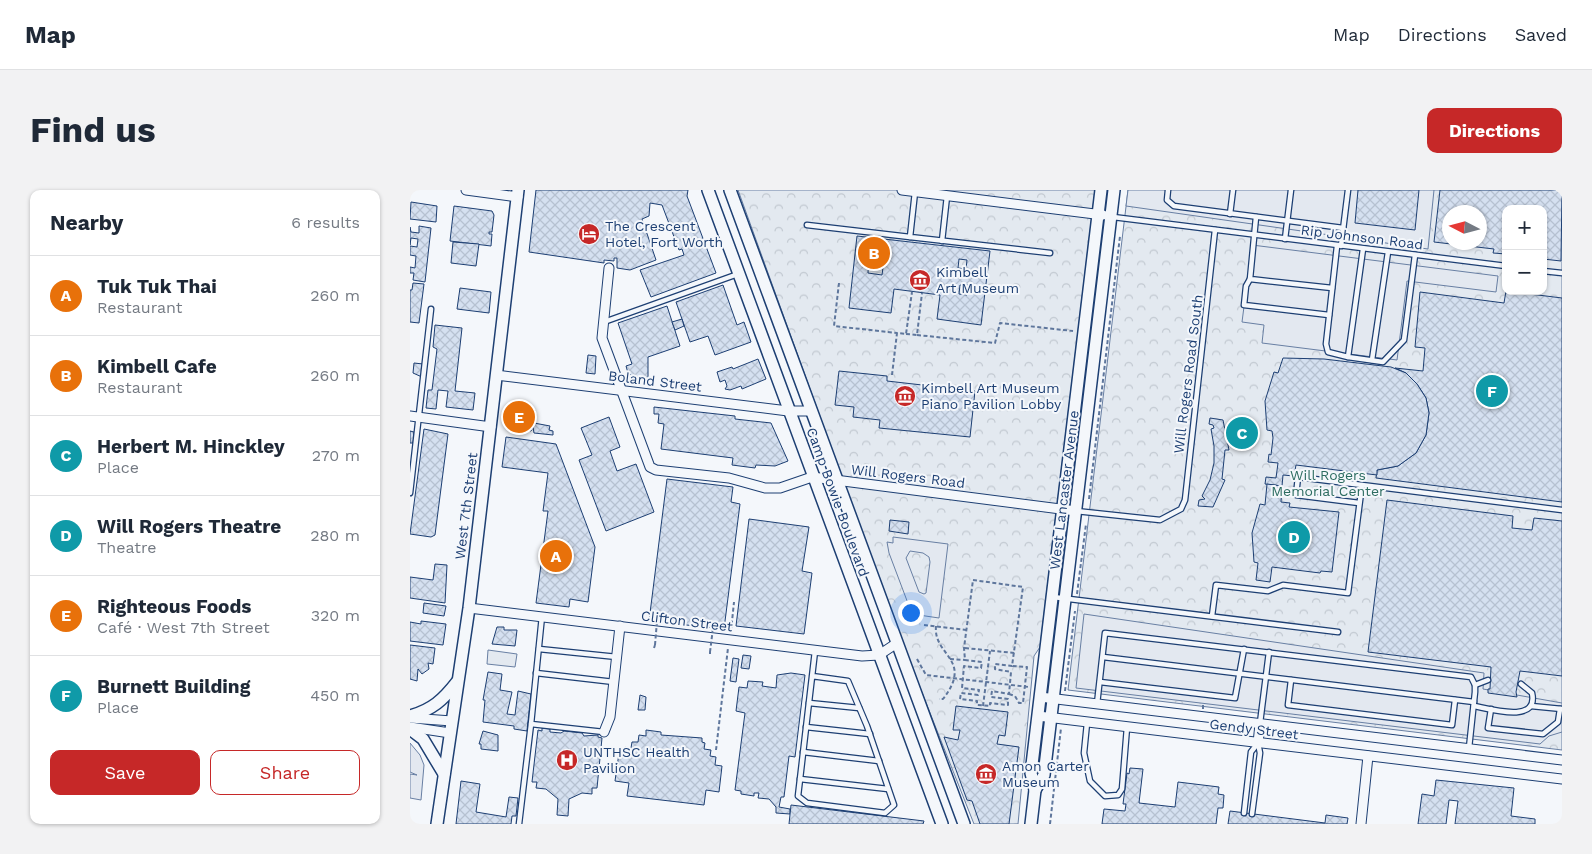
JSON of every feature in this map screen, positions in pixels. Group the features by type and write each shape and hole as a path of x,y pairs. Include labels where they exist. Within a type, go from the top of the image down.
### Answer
{"main road":[{"name":"Camp Bowie Boulevard","path":"708,190 764,347 942,824"},
{"name":"Camp Bowie Boulevard","path":"730,190 964,824"},
{"name":"West Lancaster Avenue","path":"1031,824 1035,790 1031,773 1101,190"},
{"name":"West Lancaster Avenue","path":"1035,790 1044,775 1051,718 1071,599 1076,511 1114,190"},
{"name":"West 7th Street","path":"437,824 469,608 518,193"},
{"path":"755,321 776,314"},
{"path":"764,347 786,340"},
{"path":"410,717 439,703 458,681"},
{"path":"410,728 423,740 444,774"}],"street":[{"path":"466,190 518,193"},
{"path":"902,190 1111,216"},
{"path":"609,268 602,338 622,391"},
{"name":"Boland Street","path":"496,375 788,411 811,410"},
{"name":"Will Rogers Road","path":"622,391 650,467 656,470 729,478 765,488 780,488 812,477 1076,511"},
{"path":"415,416 491,427"},
{"name":"Clifton Street","path":"469,608 815,651 862,656 879,655"},
{"path":"604,732 610,717 620,626"},
{"path":"879,655 897,643"},
{"name":"Gendy Street","path":"1040,697 1562,760"},
{"name":"Gendy Street","path":"1038,716 1562,779"},
{"path":"410,717 452,721"},
{"path":"1258,743 1260,724"},
{"path":"410,728 450,733"},
{"path":"1467,768 1469,750"},
{"path":"1361,824 1368,756"}],"lane":[{"path":"1168,190 1167,200 1174,206 1343,228"},
{"path":"1230,214 1233,190"},
{"path":"1285,239 1291,190"},
{"path":"1348,190 1332,288 1326,344 1328,352 1383,362 1404,340 1415,255"},
{"path":"910,236 915,192"},
{"path":"942,241 947,196"},
{"name":"Rip Johnson Road","path":"1111,216 1502,266"},
{"path":"1256,217 1250,279 1246,286 1244,305 1329,315"},
{"path":"807,225 1050,253"},
{"name":"Will Rogers Road South","path":"1076,511 1160,520 1181,509 1184,500 1215,230"},
{"path":"1348,356 1363,248"},
{"path":"1372,360 1388,252"},
{"path":"1547,271 1562,273"},
{"path":"603,322 738,274"},
{"path":"1250,279 1332,288"},
{"path":"410,493 415,416 431,309"},
{"path":"1359,503 1296,495 1298,478 1562,510"},
{"path":"1212,616 1216,585 1268,591 1284,585 1348,593 1362,485"},
{"path":"1052,597 1338,632"},
{"path":"518,824 542,616"},
{"path":"1097,704 1105,633 1269,652 1471,677 1476,685 1469,750"},
{"path":"539,649 616,657"},
{"path":"1100,682 1235,698 1244,650"},
{"path":"812,676 848,680 870,734 894,805 886,813 806,803 798,796 803,752 809,703 812,676 815,651"},
{"path":"1260,724 1269,652"},
{"path":"1103,657 1455,700 1490,709 1518,712 1531,706 1561,709 1558,722 1543,734 1488,728 1490,709"},
{"path":"536,673 614,682"},
{"path":"1290,680 1288,705 1452,725 1455,700"},
{"path":"1476,685 1488,680"},
{"path":"1521,684 1532,693 1531,706"},
{"path":"809,703 859,708"},
{"path":"1087,723 1084,753 1090,781 1105,796 1118,795 1122,789 1126,727"},
{"path":"531,724 604,732"},
{"path":"806,727 870,734"},
{"path":"1244,813 1250,752 1258,743"},
{"path":"1252,814 1260,753 1258,743"},
{"path":"803,752 879,761"},
{"path":"800,779 888,789"}],"path":[{"path":"1089,499 1120,230"},
{"path":"839,283 834,326 995,343 1000,323 1073,331"},
{"path":"906,334 912,292"},
{"path":"917,335 922,293"},
{"path":"892,375 897,333"},
{"path":"1065,691 1071,599 1086,524"},
{"path":"965,660 964,648 973,580 1023,587 1012,666"},
{"path":"716,750 734,602"},
{"path":"654,647 657,622"},
{"path":"924,625 966,630"},
{"path":"936,626 935,634 955,667 953,686 943,699 940,699"},
{"path":"710,653 713,628"},
{"path":"964,648 1015,653"},
{"path":"984,706 990,651"},
{"path":"917,659 926,675 1027,687"},
{"path":"950,659 982,662 981,668 964,666 962,688 978,690 978,695 961,693 960,699 977,701 977,705 984,706 990,706 990,702 1008,705 1008,700 991,697 992,691 1015,696 1019,703 1023,703 1027,687 1027,667 995,664 995,669 1011,672 1009,694"},
{"path":"1203,704 1203,709"},
{"path":"1050,824 1061,730"}],"green space":[{"path":"738,190 1095,190 1040,647 1034,656 1018,824 974,824 898,632"},
{"name":"Will Rogers Memorial Center","path":"1128,190 1562,190 1562,750 1068,690"},
{"path":"488,650 517,654 515,667 487,664"}],"shaded area":[{"path":"1128,190 1434,190 1428,249 1126,206"},
{"path":"1252,245 1498,276 1496,292 1407,281 1397,360 1262,343 1264,325 1242,322"},
{"path":"893,537 948,544 939,618 912,614 889,553 887,542 893,543","holes":["910,551 923,553 929,557 930,562 926,593 924,594 919,592 906,558"]},
{"path":"1084,614 1484,673 1483,689 1562,703 1562,732 1549,736 1540,744 1076,688"},
{"path":"410,743 420,755 424,765 421,800 410,798 410,774 417,775 410,772"}],"building":[{"name":"The Crescent Hotel, Fort Worth","path":"536,190 688,190 687,196 716,273 651,297 640,270 684,255 682,249 679,250 662,205 650,203 649,216 642,219 656,260 630,270 617,268 617,258 614,258 614,261 604,260 604,263 529,252"},
{"path":"1358,190 1419,190 1415,230 1355,223"},
{"path":"1440,190 1562,190 1561,261 1547,259 1547,205 1502,205 1502,254 1493,253 1494,249 1487,248 1487,205 1442,205 1442,243 1434,242"},
{"path":"411,202 437,206 436,222 410,219"},
{"path":"454,206 492,211 494,215 492,232 489,232 489,234 492,234 491,246 450,241"},
{"path":"419,226 431,228 425,282 413,280 414,273 410,273 410,267 415,268 416,256 410,255 410,246 417,247 418,239 411,238 410,245 410,227 411,232 419,233"},
{"name":"Kimbell Art Museum","path":"857,236 990,251 981,325 937,319 940,295 894,289 891,313 849,308","holes":["869,258 884,260 882,275 868,273","959,259 967,260 966,269 958,268","960,285 968,285 967,295 959,294"]},
{"path":"453,242 479,244 476,266 451,263"},
{"path":"413,283 424,284 419,323 410,322 410,290 412,290"},
{"path":"723,285 737,325 744,322 751,342 715,355 708,336 690,342 676,302"},
{"path":"460,288 491,292 489,313 457,309"},
{"path":"1420,292 1504,303 1505,295 1538,295 1562,298 1562,502 1376,478 1377,470 1398,466 1416,453 1426,435 1429,413 1426,398 1417,384 1406,373 1395,368 1423,371 1425,348 1415,347"},
{"path":"667,306 680,346 648,357 648,382 641,382 628,373 626,366 632,364 618,323"},
{"path":"682,319 684,326 675,330 672,322"},
{"path":"435,325 462,328 455,391 475,393 473,410 446,407 448,391 438,390 436,409 426,408 428,390 432,390 437,349 433,347"},
{"path":"588,355 596,356 595,374 586,373"},
{"path":"1283,358 1324,359 1391,367 1406,373 1417,384 1426,398 1429,413 1426,435 1416,453 1398,466 1377,470 1377,475 1296,465 1294,476 1283,475 1282,486 1265,484 1266,477 1276,478 1278,463 1268,462 1269,454 1271,455 1273,438 1272,431 1267,430 1265,401 1274,372 1278,373"},
{"path":"758,359 766,379 742,389 741,386 730,390 725,389 727,386 725,380 720,382 717,372 732,367 733,369"},
{"path":"414,363 423,364 422,377 413,373"},
{"path":"839,371 887,376 887,381 975,391 970,437 879,428 880,420 853,417 854,407 835,405"},
{"path":"510,407 535,410 536,418 534,418 534,423 550,426 549,430 553,431 553,435 534,433 533,427 531,431 521,428 520,433 510,431 512,421 508,420"},
{"path":"654,407 735,416 735,419 771,423 788,461 775,466 756,465 755,468 732,465 733,458 661,449 664,424 658,423 659,414 654,414"},
{"path":"609,417 620,447 610,451 617,471 636,464 654,512 606,531 579,460 592,455 581,428"},
{"path":"1210,418 1223,420 1229,450 1225,450 1222,479 1225,480 1213,507 1198,506 1199,500 1205,499 1202,496 1210,480 1214,463 1211,429 1214,428 1213,425 1209,424"},
{"path":"424,429 448,434 435,535 431,537 410,534"},
{"path":"410,431 414,432 413,443 410,443"},
{"path":"506,437 556,444 595,547 588,602 570,599 569,607 536,603 548,511 543,511 548,473 502,467"},
{"path":"667,479 733,487 731,502 740,504 724,629 649,621"},
{"path":"1267,484 1282,486 1281,502 1290,503 1289,507 1339,512 1332,572 1321,571 1320,573 1272,567 1270,582 1256,580 1258,563 1254,562 1252,533 1260,504 1265,505"},
{"path":"1387,500 1513,516 1512,528 1532,530 1534,518 1562,521 1562,676 1520,671 1516,692 1517,697 1488,693 1488,689 1490,689 1491,667 1368,652"},
{"path":"749,519 809,527 802,571 812,573 804,634 736,626"},
{"path":"890,520 909,522 908,534 889,531"},
{"path":"435,564 447,565 445,603 410,598 410,577 433,580"},
{"path":"424,603 446,606 444,616 423,613"},
{"path":"421,621 446,624 443,645 410,641 410,622 421,624"},
{"path":"497,627 504,627 504,630 517,630 515,646 492,644"},
{"path":"410,645 435,648 433,664 428,663 429,669 422,674 418,669 417,681 410,679"},
{"path":"743,655 751,656 749,669 741,668"},
{"path":"733,658 739,659 736,682 730,681"},
{"path":"488,672 502,674 500,690 512,692 507,714 515,715 518,691 531,694 527,731 514,729 514,726 483,722 485,700 483,700"},
{"path":"791,673 805,675 795,757 789,756 784,797 781,797 779,807 790,809 790,814 776,813 776,807 769,799 758,798 759,793 754,793 754,796 741,794 741,791 735,790 745,713 736,711 739,687 747,688 748,681 763,682 762,686 776,688 777,675"},
{"path":"640,695 646,697 645,710 638,710"},
{"name":"Amon Carter Museum","path":"956,706 1008,712 1005,736 999,735 997,744 1019,747 1009,824 980,824 972,801 967,800 944,737 958,740 960,730 953,730"},
{"name":"UNTHSC Health Pavilion","path":"542,728 550,729 550,732 582,733 584,736 598,735 598,737 602,738 597,788 592,788 592,794 582,793 569,799 568,816 557,815 558,799 546,789 536,788 537,782 532,782 538,730 542,731"},
{"path":"646,730 661,732 661,735 702,738 702,742 705,743 704,749 711,750 710,756 716,757 715,765 722,766 719,792 706,790 704,805 627,796 629,783 615,781 619,753 624,754 625,747 631,748 632,742 638,742 639,735 646,736"},
{"path":"483,731 498,735 498,751 481,749 481,744 479,744"},
{"path":"1130,768 1143,769 1139,803 1175,807 1178,782 1219,787 1218,794 1224,795 1223,808 1218,808 1216,824 1102,824 1104,809 1125,811 1126,804 1123,804 1127,773 1129,774"},
{"path":"1436,780 1514,788 1511,816 1535,819 1535,824 1455,824 1458,801 1449,800 1446,824 1418,824 1422,794 1434,796"},
{"path":"461,781 480,784 476,812 506,817 509,797 518,798 516,816 512,816 511,824 456,824"},
{"path":"791,805 924,821 923,824 789,824"},
{"path":"1230,811 1325,823 1326,815 1348,818 1347,824 1228,824"}],"place":[{"name":"The Crescent Hotel, Fort Worth","path":"589,234"},
{"name":"Kimbell Cafe","path":"874,253"},
{"name":"Kimbell Art Museum","path":"920,280"},
{"name":"Burnett Building","path":"1492,391"},
{"name":"Kimbell Art Museum Piano Pavilion Lobby","path":"905,396"},
{"name":"Righteous Foods","path":"519,417"},
{"name":"Herbert M. Hinckley","path":"1242,433"},
{"name":"Will Rogers Theatre","path":"1294,537"},
{"name":"Tuk Tuk Thai","path":"556,556"},
{"name":"UNTHSC Health Pavilion","path":"567,760"},
{"name":"Amon Carter Museum","path":"986,774"}]}
